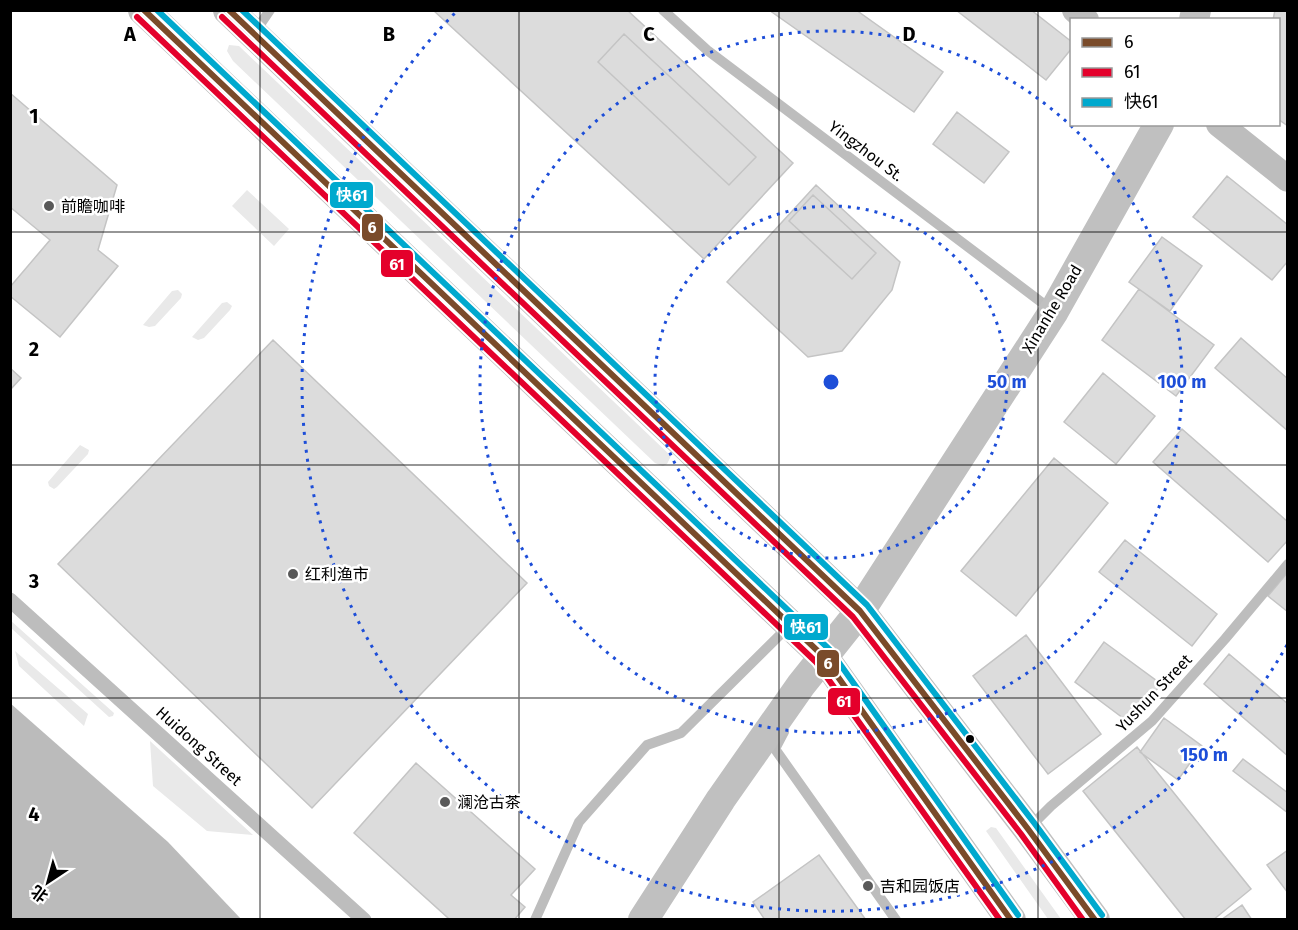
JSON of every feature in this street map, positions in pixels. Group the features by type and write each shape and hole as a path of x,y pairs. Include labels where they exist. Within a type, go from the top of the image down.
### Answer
{"main road":[{"path":"143,10 823,656 1011,920"},
{"path":"228,10 860,611 1095,920"},
{"name":"Xinanhe Road","path":"643,920 721,799 801,685 860,611 1054,311 1158,126"}],"street":[{"path":"1221,126 1287,179"},
{"name":"Huidong Street","path":"10,600 364,920"}],"lane":[{"path":"253,35 270,10"},
{"name":"Yingzhou St.","path":"663,10 707,50 1054,311"},
{"name":"Yushun Street","path":"1028,829 1051,806 1152,721 1225,639 1287,564"},
{"path":"535,920 579,822 647,745 681,733 791,625"},
{"path":"823,656 776,749 896,920"}],"shaded area":[{"path":"229,45 239,46 671,456 667,464 663,466 655,463 233,61 227,51"},
{"path":"247,190 289,229 274,246 232,206"},
{"path":"178,290 182,294 181,298 155,326 143,325 172,291"},
{"path":"227,302 232,306 230,310 204,338 198,340 192,337 222,303"},
{"path":"80,445 89,450 88,454 57,487 54,489 49,486 48,482"},
{"path":"10,620 114,713 113,716 109,717 11,628"},
{"path":"15,651 88,714 84,726 19,666"},
{"path":"10,703 168,842 241,919 11,919"},
{"path":"150,741 253,835 207,831 153,786"},
{"path":"991,827 996,828 1061,919 1048,919 986,831"}],"building":[{"path":"433,10 627,10 793,163 704,259"},
{"path":"769,10 856,10 943,72 914,112"},
{"path":"956,10 1031,10 1070,40 1070,50 1046,80"},
{"path":"1275,10 1288,10 1288,126 1280,120 1280,18 1273,18"},
{"path":"624,34 756,157 729,185 598,62"},
{"path":"10,93 117,185 98,250 118,266 60,337 10,296 10,287 50,240 10,207"},
{"path":"957,112 1009,152 984,183 933,144"},
{"path":"1227,176 1288,225 1288,261 1272,280 1193,217"},
{"path":"816,185 900,262 892,290 842,351 808,357 727,282"},
{"path":"813,195 876,253 852,279 789,221"},
{"path":"1162,237 1202,266 1170,311 1129,282"},
{"path":"1139,289 1214,345 1176,396 1102,340"},
{"path":"1241,338 1288,379 1288,431 1215,368"},
{"name":"红利渔市","path":"273,340 527,583 312,808 58,564"},
{"path":"10,368 21,378 10,390"},
{"path":"1103,373 1155,416 1116,464 1064,422"},
{"path":"1182,429 1288,522 1288,540 1268,562 1153,462"},
{"path":"1054,458 1108,503 1016,616 961,571"},
{"path":"1125,540 1217,614 1192,646 1099,572"},
{"path":"1288,572 1288,612 1268,596"},
{"path":"1026,635 1101,734 1048,774 973,676"},
{"path":"1104,642 1161,684 1131,724 1075,682"},
{"path":"1229,654 1288,704 1288,756 1204,684"},
{"path":"1164,718 1202,746 1178,780 1140,752"},
{"path":"1137,747 1251,889 1213,920 1186,920 1083,791"},
{"path":"1243,759 1288,793 1288,813 1233,771"},
{"path":"416,763 535,869 511,895 525,907 514,920 447,920 448,918 354,833"},
{"path":"1288,850 1288,893 1267,865"},
{"path":"819,855 866,920 765,920 753,902"},
{"path":"1242,905 1252,920 1221,920"}],"transit line":[{"name":"6","path":"144,10 823,656 1011,920"},
{"name":"快61","path":"157,10 830,650 1018,915"},
{"name":"6","path":"229,10 860,611 1095,920"},
{"name":"快61","path":"242,10 867,605 1102,915"},
{"name":"61","path":"137,17 816,662 1000,920"},
{"name":"61","path":"222,17 853,617 1021,834 1083,920"}],"place":[{"name":"前瞻咖啡","path":"49,206"},
{"name":"红利渔市","path":"293,574"},
{"name":"澜沧古茶","path":"445,802"},
{"name":"吉和园饭店","path":"868,886"}]}
